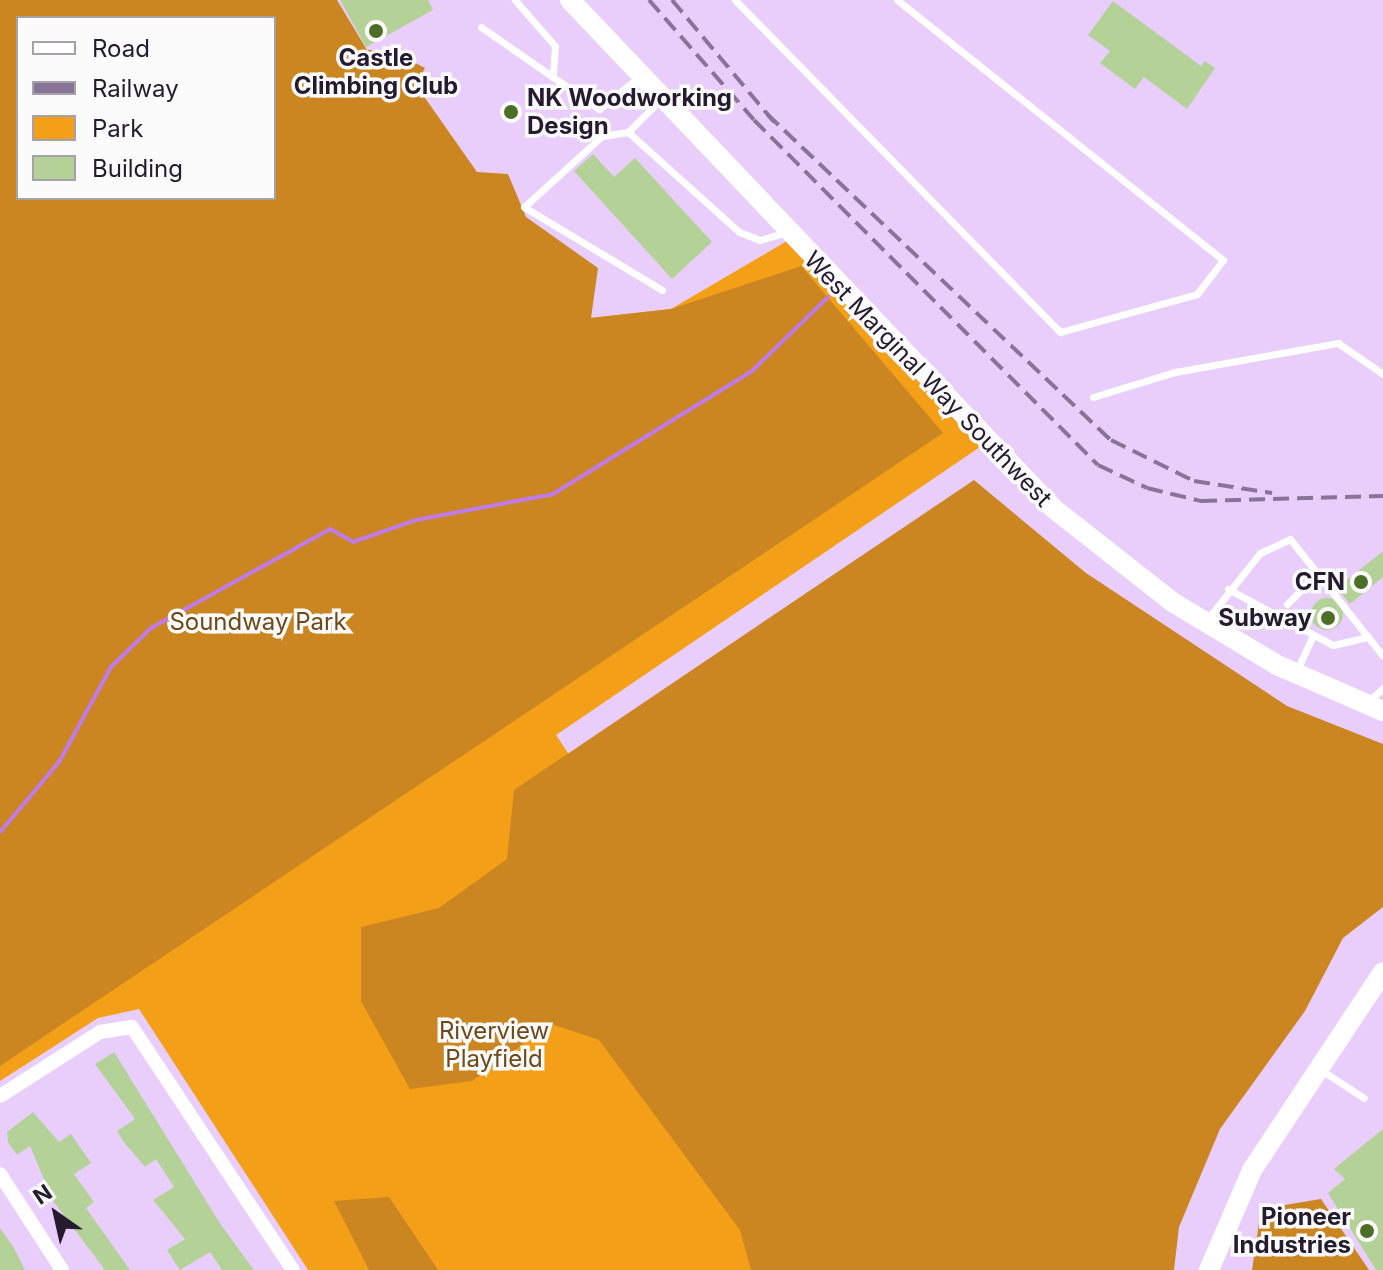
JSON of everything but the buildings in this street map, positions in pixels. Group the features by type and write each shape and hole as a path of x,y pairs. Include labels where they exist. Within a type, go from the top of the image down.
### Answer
{"main road":[{"name":"West Marginal Way Southwest","path":"570,0 1012,470 1109,556 1206,622 1295,674 1373,709"},
{"path":"1209,1270 1252,1170 1383,972"}],"street":[{"path":"0,1096 120,1026 144,1039 293,1270"},
{"path":"0,1174 62,1270"}],"lane":[{"path":"515,0 555,46 553,77"},
{"path":"735,0 1060,332 1197,294 1223,260 897,0"},
{"path":"481,27 599,109 641,76"},
{"path":"662,97 628,132 602,136 524,207 662,290"},
{"path":"628,132 739,232 760,240 787,232"},
{"path":"1093,397 1175,372 1338,343 1383,374"},
{"path":"1206,622 1228,589 1260,553 1290,539 1383,656"},
{"path":"1287,604 1318,573"},
{"path":"1228,589 1333,645 1368,637"},
{"path":"1295,674 1313,636"},
{"path":"1373,709 1383,688"},
{"path":"1319,1069 1364,1098"}],"green space":[{"name":"Soundway Park","path":"0,0 308,0 590,318 671,309 787,241 980,447 556,735 757,1035 866,1270 308,1270 139,1009 98,1018 0,1081 0,103 16,200 276,200 276,16 16,16"},
{"name":"Soundway Park","path":"0,0 337,0 367,50 390,50 425,68 416,85 477,172 508,174 526,217 598,268 591,318 671,309 801,266 943,433 0,1066"},
{"name":"Riverview Playfield","path":"974,480 1086,573 1287,706 1383,744 1383,907 1343,938 1305,1011 1220,1129 1179,1227 1174,1270 751,1270 740,1230 599,1040 551,1024 472,1081 410,1089 361,1001 361,927 439,908 507,859 514,790"},
{"path":"389,1197 438,1270 369,1270 334,1201"},
{"path":"1321,1199 1369,1270 1252,1270 1261,1209"}],"waterway":[{"path":"0,832 59,762 111,667 151,628 330,529 353,542 416,520 553,494 752,371 828,297"}],"railway":[{"path":"649,0 754,120 1098,465 1147,488 1201,501 1383,496"},
{"path":"672,0 774,122"},
{"path":"767,114 1111,440 1194,481 1272,493"}],"place":[{"name":"Castle Climbing Club","path":"376,31"},
{"name":"NK Woodworking Design","path":"511,112"},
{"name":"CFN","path":"1361,582"},
{"name":"Subway","path":"1328,618"},
{"name":"Pioneer Industries","path":"1367,1231"}]}
